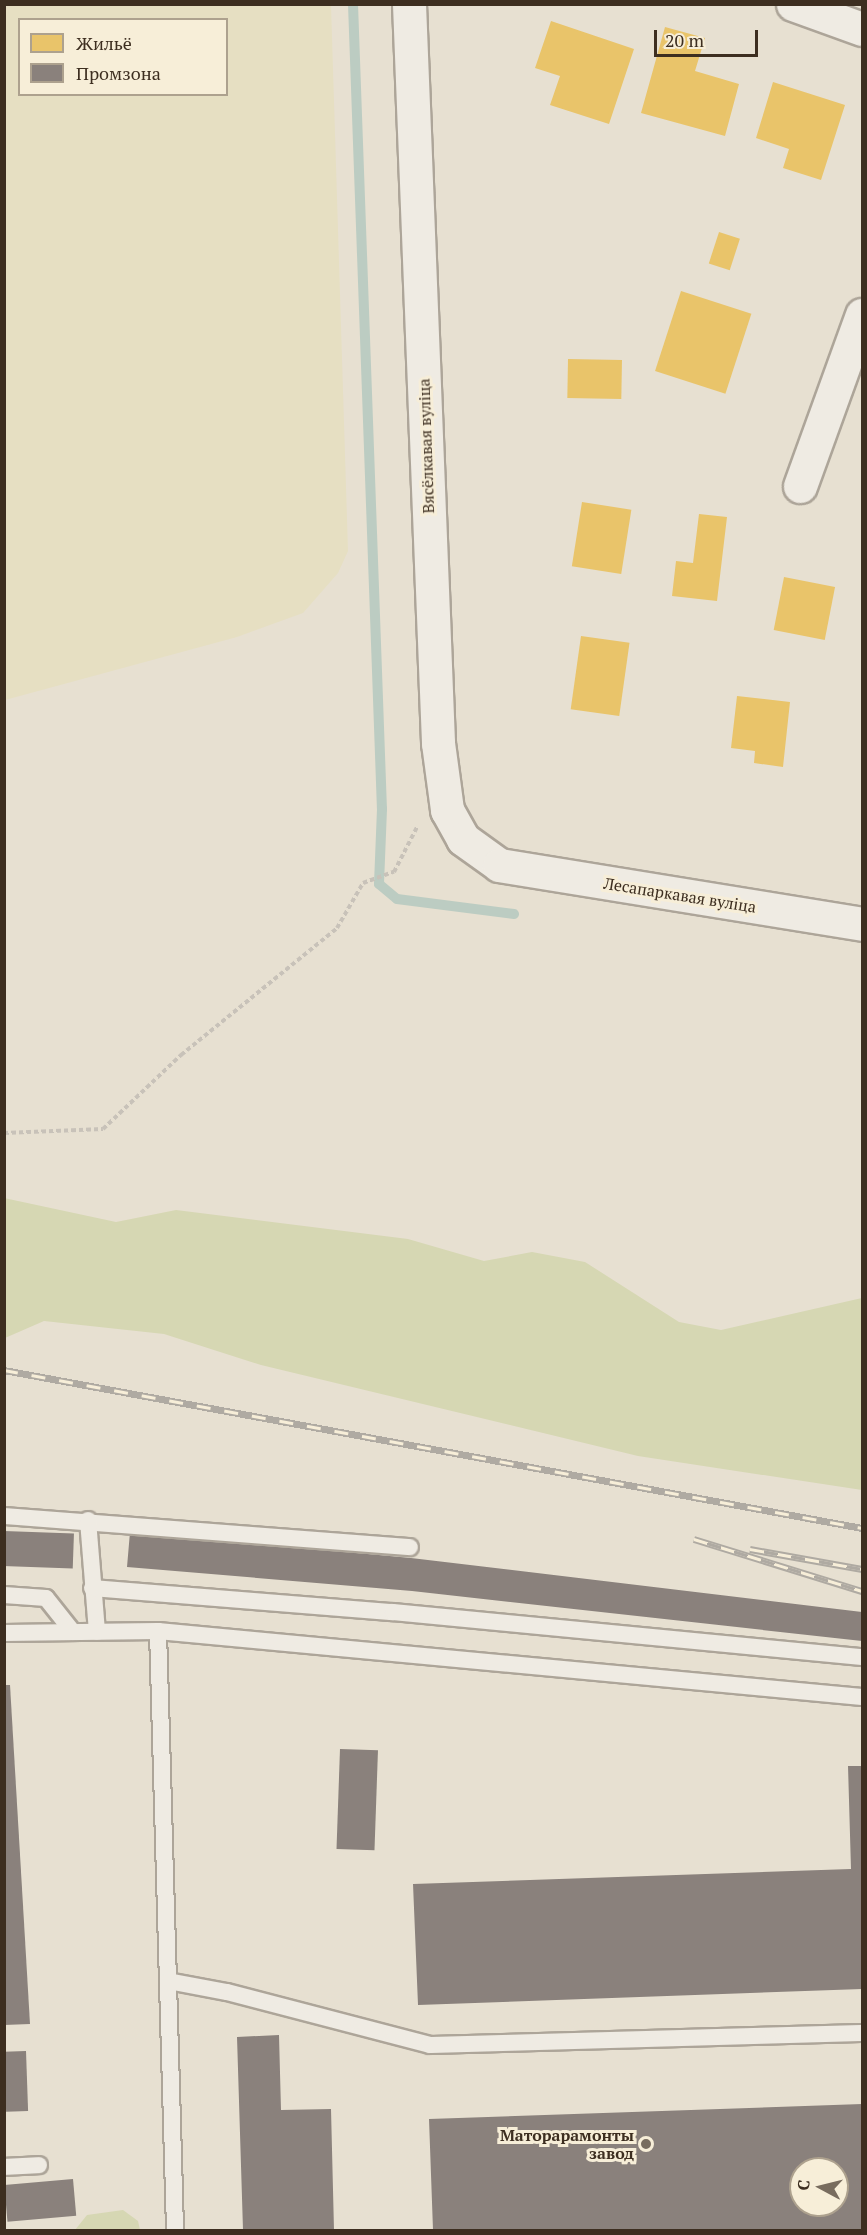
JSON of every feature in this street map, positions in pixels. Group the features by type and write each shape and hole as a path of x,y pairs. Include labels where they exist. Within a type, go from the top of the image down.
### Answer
{"street":[{"name":"Вясёлкавая вуліца","path":"409,4 438,743 447,810 463,839 499,865"},
{"path":"793,4 862,29"},
{"path":"800,486 862,315"},
{"name":"Лесапаркавая вуліца","path":"499,865 862,924"}],"lane":[{"path":"4,1516 88,1520 410,1547"},
{"path":"88,1520 97,1632"},
{"path":"92,1588 393,1612 862,1657"},
{"path":"4,1595 46,1598 73,1632"},
{"path":"158,1631 175,2230"},
{"path":"4,1633 158,1631 862,1697"},
{"path":"168,1981 227,1992 430,2045 862,2033"},
{"path":"4,2167 39,2165"}],"path":[{"path":"4,1133 103,1129 181,1055 337,928 363,883 394,872"}],"shaded area":[{"path":"5,4 331,5 348,551 338,573 303,613 237,637 5,700"}],"green space":[{"path":"4,1198 116,1222 176,1210 408,1239 484,1261 532,1252 585,1262 679,1322 721,1330 862,1298 862,1490 638,1456 261,1365 164,1334 44,1321 5,1338"},
{"path":"123,2210 138,2221 140,2230 75,2230 87,2215"}],"building: Жильё":[{"path":"551,21 634,49 609,124 550,105 560,76 535,68"},
{"path":"665,27 705,38 695,71 739,84 725,136 641,113"},
{"path":"773,82 845,105 821,180 783,168 789,149 756,138"},
{"path":"719,232 740,239 730,270 709,263"},
{"path":"681,291 751,314 725,394 655,371"},
{"path":"568,359 622,360 621,399 567,398"},
{"path":"582,502 631,510 621,574 572,566"},
{"path":"699,514 727,517 717,601 672,596 676,561 693,563"},
{"path":"784,577 835,587 825,640 774,630"},
{"path":"581,636 630,643 619,716 571,709"},
{"path":"737,696 790,702 783,767 754,763 755,751 731,748"}],"building: Промзона":[{"path":"4,1531 74,1533 73,1568 4,1566"},
{"path":"130,1532 411,1558 862,1612 862,1641 412,1591 127,1567"},
{"path":"4,1685 10,1685 30,2024 4,2025"},
{"path":"340,1749 378,1750 374,1850 337,1849"},
{"path":"848,1766 862,1766 862,1989 418,2005 413,1884 851,1869"},
{"path":"279,2035 281,2110 331,2109 334,2230 243,2230 237,2037"},
{"path":"26,2051 28,2111 6,2112 4,2052"},
{"name":"Маторарамонты завод","path":"862,2104 862,2230 433,2230 429,2119"},
{"path":"73,2179 76,2216 7,2222 4,2185"}],"waterway":[{"path":"353,4 382,809 379,884 397,899 514,914"}],"railway":[{"path":"4,1370 862,1528"},
{"path":"694,1539 862,1591"},
{"path":"750,1549 862,1569"}],"place":[{"name":"Маторарамонты завод","path":"646,2144"}]}
